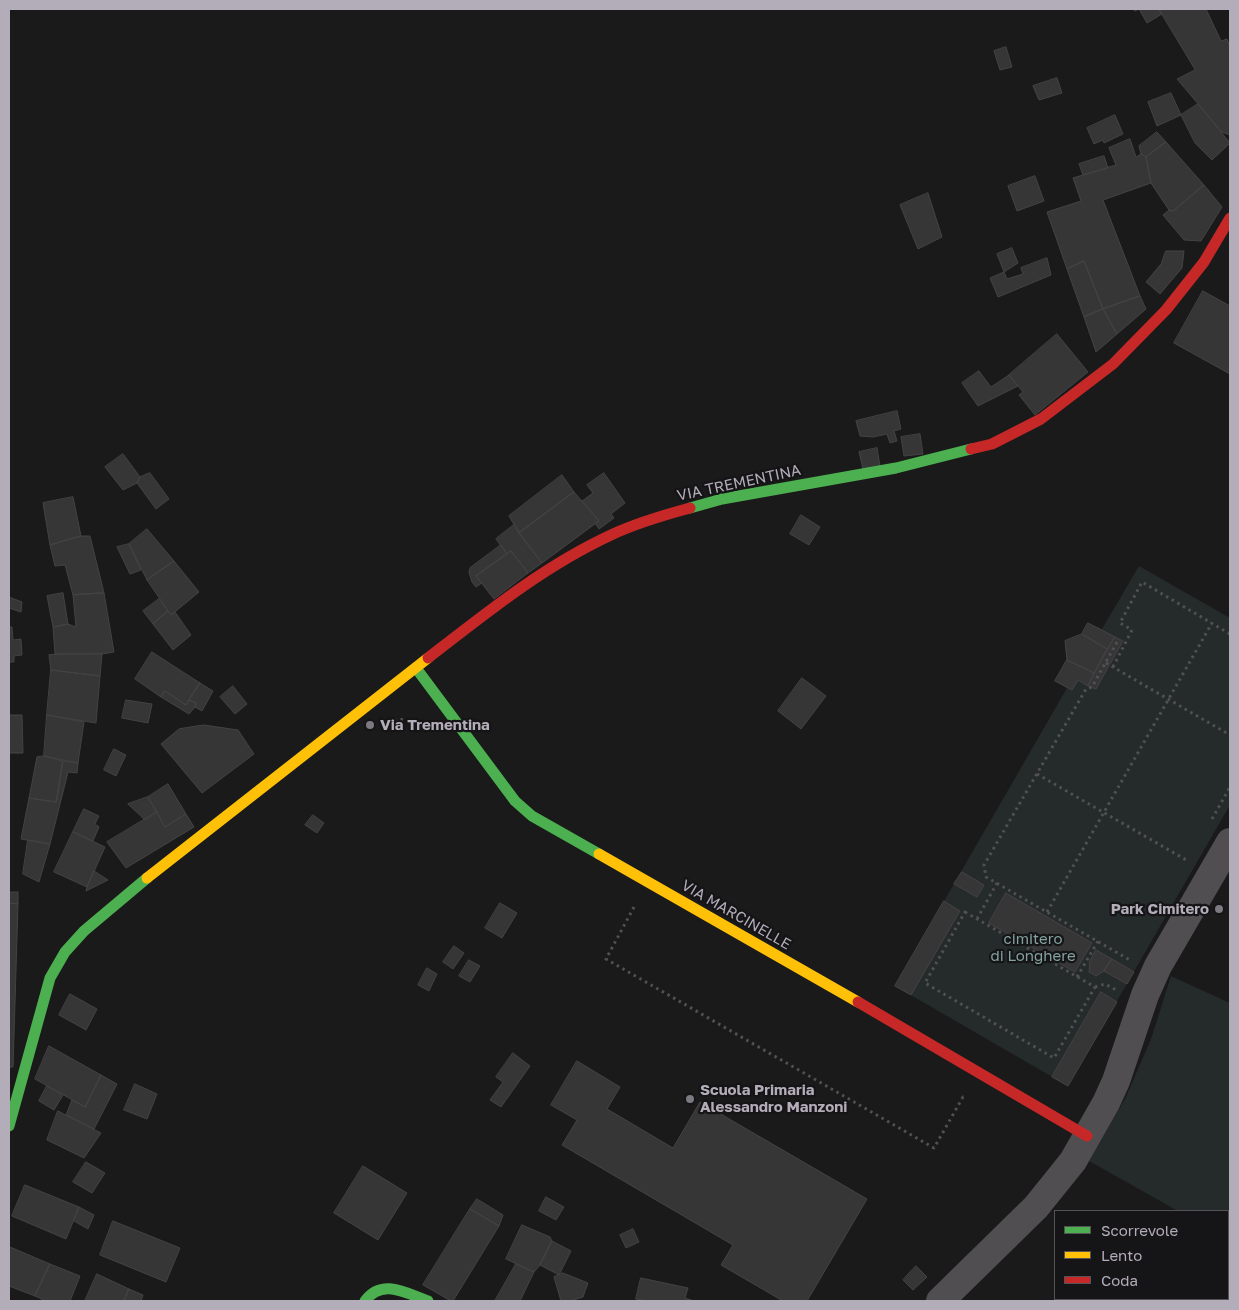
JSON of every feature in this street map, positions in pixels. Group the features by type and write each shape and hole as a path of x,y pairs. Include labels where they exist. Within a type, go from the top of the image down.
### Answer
{"street":[{"name":"VIA TREMENTINA","path":"9,1126 50,978 64,952 110,908 365,706 506,598 570,556 612,534 658,516 722,499 896,468 992,444 1042,419 1113,364 1166,310 1204,262 1230,218"},
{"name":"VIA MARCINELLE","path":"416,668 515,800 532,816 1088,1136"},
{"path":"940,1301 1036,1207 1073,1161 1116,1081 1145,995 1158,966 1230,842"},
{"path":"365,1301 368,1295 377,1288 388,1287 428,1301"}],"path":[{"path":"1113,667 1132,630 1120,623 1142,582 1230,634"},
{"path":"1047,912 1212,623"},
{"path":"1117,642 1092,687 1086,689 984,865 986,877 1131,961 1136,952"},
{"path":"1106,663 1230,735"},
{"path":"365,706 381,726 403,719 411,719 423,726"},
{"path":"1037,774 1211,874"},
{"path":"1211,820 1230,787"},
{"path":"1183,869 1193,853"},
{"path":"977,919 997,883"},
{"path":"627,903 635,908 606,959 699,1013 934,1148 963,1097 972,1102"},
{"path":"1095,988 965,912 925,983 1054,1058 1095,988 1105,984 1122,994"},
{"path":"1077,977 1098,941"}],"green space":[{"name":"cimitero di Longhere","path":"1139,566 1230,618 1230,805 1068,1086 895,986 1067,688 1055,681 1067,660 1065,641 1082,634 1088,623 1102,629"},
{"path":"1171,976 1230,1003 1230,1241 1229,1210 1176,1210 1089,1161 1125,1099 1151,1039"}],"building":[{"path":"1139,9 1159,9 1162,14 1147,23"},
{"path":"1159,9 1206,9 1221,41 1227,39 1230,47 1230,135 1222,132 1177,79 1195,70"},
{"path":"1006,47 1012,67 1000,70 994,51"},
{"path":"1057,78 1062,93 1039,100 1033,86"},
{"path":"1171,93 1181,115 1157,126 1148,102"},
{"path":"1198,104 1230,143 1212,160 1195,143 1181,115"},
{"path":"1115,115 1123,134 1104,143 1103,140 1094,144 1087,128"},
{"path":"1157,132 1166,142 1146,157 1141,154 1139,146"},
{"path":"1130,139 1136,157 1141,154 1146,157 1151,183 1103,200 1140,296 1103,309 1084,261 1067,269 1047,212 1081,201 1073,178 1116,165 1109,148"},
{"path":"1166,142 1204,185 1173,211 1169,210 1151,183 1146,157"},
{"path":"1104,156 1108,168 1083,175 1079,164"},
{"path":"1035,176 1044,201 1017,211 1008,186"},
{"path":"1204,185 1222,207 1201,241 1184,240 1163,215 1169,210 1173,211"},
{"path":"928,193 942,237 918,249 900,205"},
{"path":"1012,248 1018,263 1004,272 997,254"},
{"path":"1166,251 1184,251 1182,268 1160,294 1146,282 1161,264"},
{"path":"1047,258 1051,275 998,297 990,278 1004,272 1007,279 1023,274 1021,268"},
{"path":"1084,261 1103,309 1084,317 1067,269"},
{"path":"1203,291 1230,306 1230,374 1174,343"},
{"path":"1140,296 1146,309 1117,334 1103,309"},
{"path":"1103,309 1117,334 1096,352 1084,317"},
{"path":"1057,334 1088,372 1035,415 1019,395 1023,392 1009,375"},
{"path":"979,371 991,387 1009,375 1018,386 978,406 962,383"},
{"path":"897,411 901,429 894,431 897,441 890,443 887,434 873,437 860,436 856,421"},
{"path":"920,434 923,454 904,456 901,437"},
{"path":"877,448 880,466 863,469 859,452"},
{"path":"123,454 140,477 137,483 123,490 105,467"},
{"path":"150,473 169,499 156,509 137,483 140,477"},
{"path":"604,473 625,503 611,514 614,518 599,529 595,523 599,521 582,501 593,493 587,485"},
{"path":"562,475 574,492 519,533 509,516"},
{"path":"574,492 599,521 542,563 519,533"},
{"path":"73,497 81,536 50,545 43,503"},
{"path":"801,515 820,527 809,545 790,534"},
{"path":"515,524 519,533 542,563 528,573 511,551 507,554 496,539"},
{"path":"147,529 174,561 147,580 129,544"},
{"path":"81,536 90,536 104,593 73,595 65,565 55,566 50,545"},
{"path":"129,544 141,570 130,574 117,547"},
{"path":"501,545 507,554 476,576 482,583 476,587 472,582 469,572 470,568"},
{"path":"511,551 528,573 494,599 476,576"},
{"path":"174,561 199,592 171,615 147,580"},
{"path":"63,593 68,624 53,627 47,596"},
{"path":"104,593 114,652 102,654 55,654 53,627 68,624 76,627 73,595"},
{"path":"9,597 22,602 21,612 9,608"},
{"path":"159,599 168,611 153,624 143,611"},
{"path":"168,611 171,615 175,612 191,635 173,650 153,624"},
{"path":"1088,623 1115,637 1107,649 1082,634"},
{"path":"9,627 12,627 13,640 21,639 22,655 14,656 14,662 9,662"},
{"path":"1082,634 1107,649 1094,673 1067,660 1065,641"},
{"path":"1115,637 1123,641 1096,689 1088,686"},
{"path":"152,652 200,683 186,705 165,691 161,697 135,679"},
{"path":"102,654 100,676 51,670 49,655"},
{"path":"1067,660 1094,673 1088,686 1078,680 1072,690 1055,681"},
{"path":"51,670 100,676 96,723 47,715"},
{"path":"802,678 826,696 801,729 778,711"},
{"path":"200,683 213,691 202,711 195,707 196,703 189,700"},
{"path":"233,686 247,704 235,714 220,697"},
{"path":"165,691 186,705 189,700 196,703 195,707 189,714 161,697"},
{"path":"126,700 152,704 148,723 122,718"},
{"path":"9,715 22,715 23,753 9,753"},
{"path":"47,715 84,722 78,763 44,756"},
{"path":"204,725 238,730 254,754 202,793 161,744 179,729"},
{"path":"114,749 126,755 116,776 104,770"},
{"path":"44,756 63,761 56,802 29,798 37,757"},
{"path":"63,761 78,763 77,773 68,772 50,844 21,839 29,798 56,802"},
{"path":"168,784 186,814 165,827 148,797"},
{"path":"148,797 157,812 145,820 128,804"},
{"path":"84,809 99,816 95,824 99,827 93,841 73,832"},
{"path":"157,812 165,827 186,814 194,827 126,868 107,842"},
{"path":"313,815 324,823 317,833 305,825"},
{"path":"73,832 105,847 87,887 54,872"},
{"path":"28,840 50,844 39,882 23,874"},
{"path":"94,871 108,880 86,891 87,887"},
{"path":"962,872 984,885 977,897 954,884"},
{"path":"9,892 18,892 18,904 9,903"},
{"path":"1006,893 1092,943 1075,972 989,923"},
{"path":"944,901 960,911 911,995 895,986"},
{"path":"9,903 18,904 13,1067 9,1067"},
{"path":"500,903 517,913 502,938 485,928"},
{"path":"454,946 464,953 453,969 443,962"},
{"path":"1096,950 1112,959 1104,971 1096,976 1089,972 1090,961"},
{"path":"1112,959 1134,972 1127,984 1104,971"},
{"path":"469,960 480,966 470,982 459,976"},
{"path":"427,968 437,974 429,991 418,985"},
{"path":"1101,992 1117,1002 1068,1086 1052,1077"},
{"path":"70,994 97,1009 86,1030 59,1015"},
{"path":"49,1046 101,1075 85,1107 35,1079"},
{"path":"513,1053 530,1066 501,1107 490,1100 503,1082 496,1077"},
{"path":"577,1061 620,1087 607,1109 673,1148 700,1102 867,1199 807,1301 783,1301 721,1265 733,1245 562,1145 577,1120 551,1105"},
{"path":"101,1075 117,1084 94,1129 66,1115 72,1100 85,1107"},
{"path":"135,1084 157,1094 147,1119 124,1110"},
{"path":"47,1086 63,1095 54,1110 39,1101"},
{"path":"58,1111 101,1133 84,1158 47,1140"},
{"path":"86,1162 105,1173 92,1193 73,1182"},
{"path":"363,1166 407,1193 378,1240 334,1213"},
{"path":"25,1185 79,1207 66,1239 12,1216"},
{"path":"546,1197 564,1207 556,1220 539,1211"},
{"path":"477,1199 503,1215 499,1226 470,1209"},
{"path":"79,1207 94,1215 88,1229 74,1221"},
{"path":"470,1209 499,1226 453,1301 451,1301 423,1285"},
{"path":"113,1221 180,1248 166,1282 100,1255"},
{"path":"522,1225 550,1237 552,1241 540,1265 534,1272 506,1259"},
{"path":"633,1229 639,1242 626,1248 620,1235"},
{"path":"552,1241 571,1251 559,1275 540,1265"},
{"path":"10,1247 50,1264 35,1296 9,1286"},
{"path":"50,1264 80,1276 70,1301 46,1301 35,1296"},
{"path":"516,1264 534,1272 520,1301 495,1301"},
{"path":"916,1266 927,1277 913,1290 903,1280"},
{"path":"563,1273 588,1283 583,1297 570,1301 561,1301 554,1277"},
{"path":"97,1274 129,1289 124,1301 85,1301"},
{"path":"641,1278 688,1288 685,1298 694,1301 648,1301 636,1299"},
{"path":"129,1289 143,1295 141,1301 124,1301"}],"traffic: fast":[{"path":"690,508 722,499 896,468 971,449"},
{"path":"416,668 515,801 532,816 599,854"},
{"path":"9,1126 50,978 65,952 84,931 147,878"},
{"path":"365,1301 379,1290 387,1289 403,1291 428,1301"}],"traffic: slow":[{"path":"147,878 428,658"},
{"path":"599,854 858,1002"}],"traffic: jam":[{"path":"971,449 992,444 1041,419 1113,364 1166,310 1204,262 1230,218"},
{"path":"428,658 516,591 586,547 650,520 690,508"},
{"path":"858,1002 1087,1136"}],"place":[{"name":"Via Trementina","path":"370,725"},
{"name":"Park Cimitero","path":"1219,909"},
{"name":"Scuola Primaria Alessandro Manzoni","path":"690,1099"}]}
